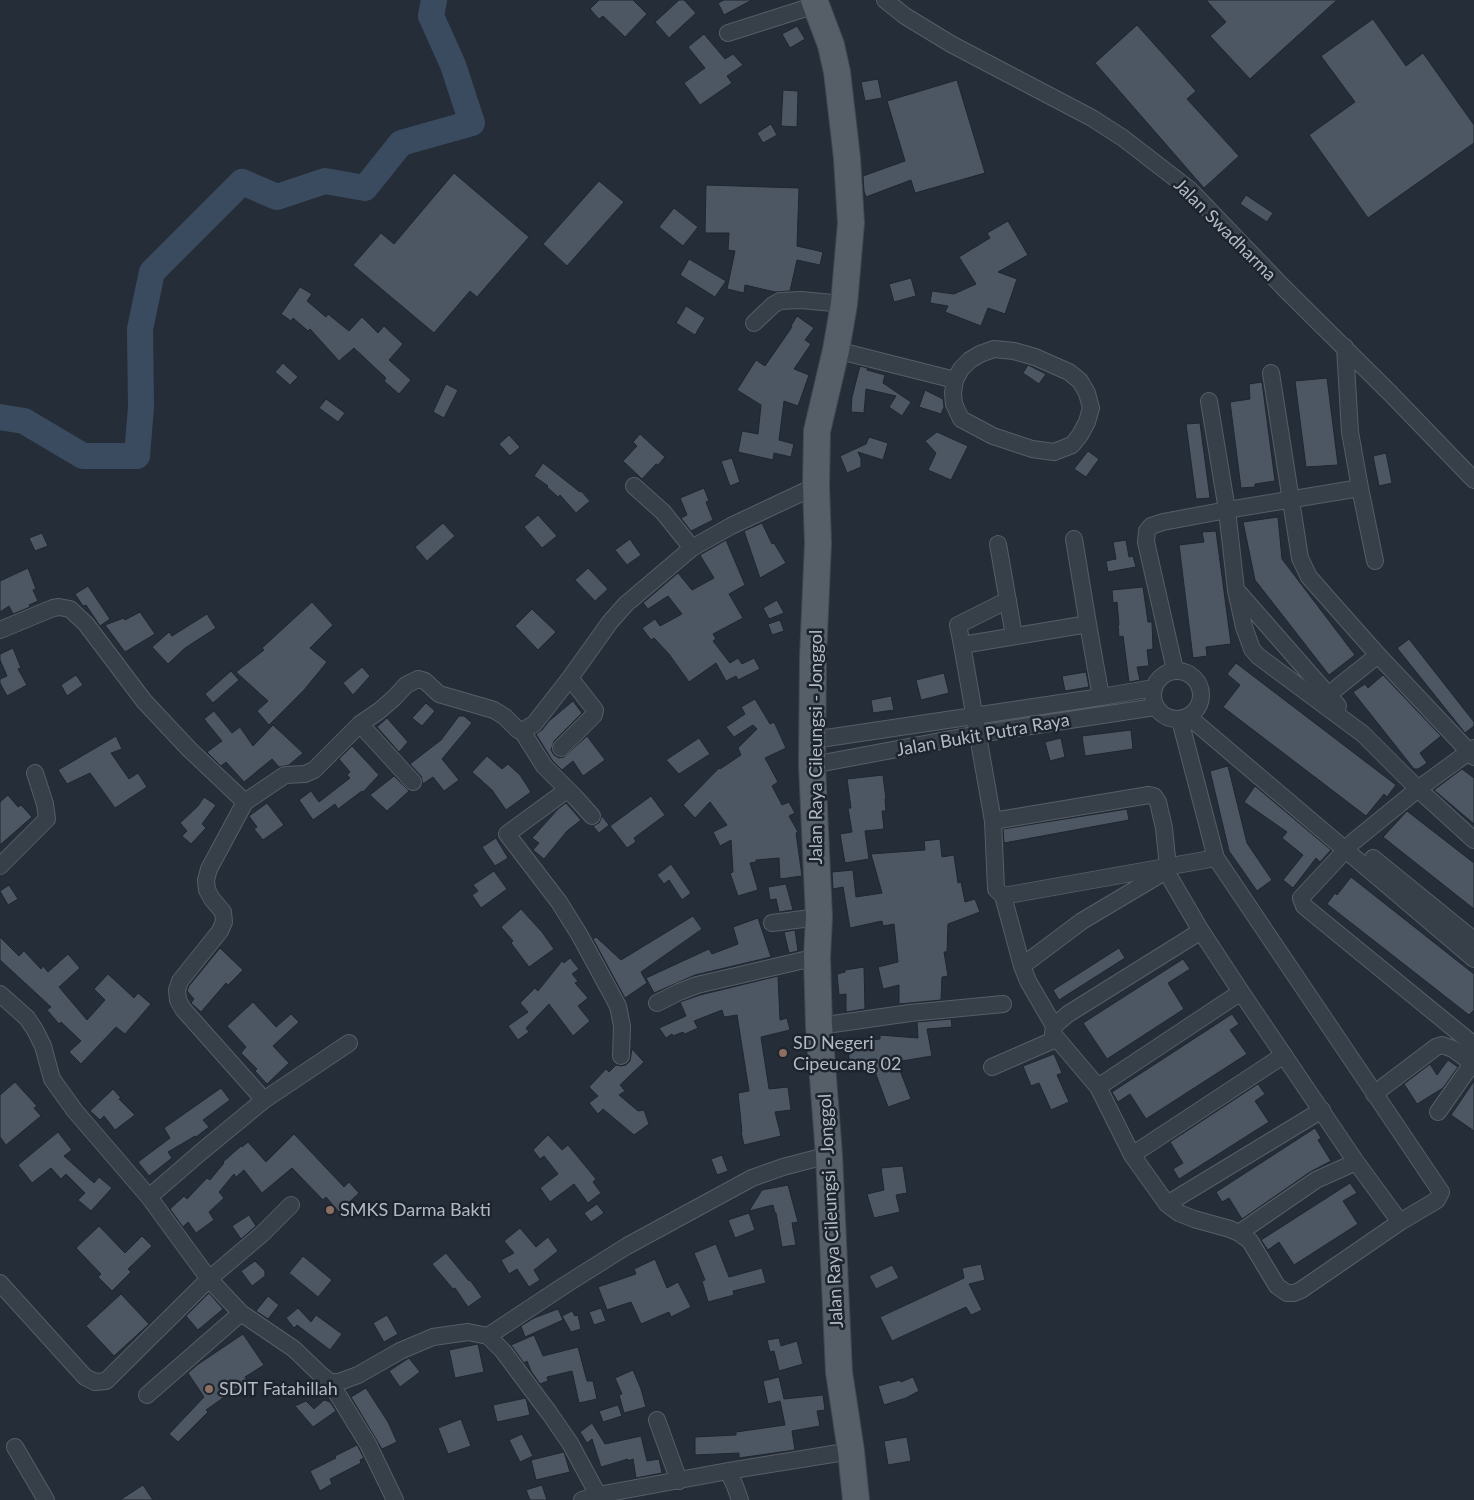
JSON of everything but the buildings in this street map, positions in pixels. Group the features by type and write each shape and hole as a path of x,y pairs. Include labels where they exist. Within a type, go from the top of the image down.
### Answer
{"main road":[{"name":"Jalan Raya Cileungsi - Jonggol","path":"815,3 831,45 838,72 847,158 851,223 844,304 836,350 817,431 818,543 813,657 813,752 819,917 816,957 819,1026 829,1155 839,1372 856,1500"}],"street":[{"name":"Jalan Swadharma","path":"884,0 905,16 951,44 1092,118 1124,138 1189,189 1474,480"},
{"path":"728,33 815,3"},
{"path":"754,323 780,301 801,300 844,304"},
{"path":"1345,347 1350,432 1375,561"},
{"path":"994,349 1014,351 1035,357 1074,376 1080,381 1087,393 1091,408 1083,428 1072,445 1054,452 1032,450 993,436 960,419 952,393 955,380 961,369 980,354 994,349"},
{"path":"836,350 955,380"},
{"path":"1271,373 1300,558 1309,577 1378,655 1472,753 1418,789 1350,846 1306,892 1302,898 1304,906 1472,1039"},
{"path":"1209,402 1227,510 1236,590 1244,627 1252,649 1258,656 1363,734"},
{"path":"634,486 663,512 692,548"},
{"path":"522,731 534,724 610,622 626,604 692,548 724,530 816,486"},
{"path":"1175,670 1146,542 1147,532 1151,526 1227,510 1360,488"},
{"path":"1074,540 1101,697"},
{"path":"998,544 1014,636"},
{"path":"1236,590 1363,734 1418,789 1474,840"},
{"path":"1008,600 958,624 992,822 996,889 1003,896 1022,966 1028,981 1055,1032 1098,1087 1132,1155 1167,1204 1179,1213 1240,1233 1250,1241 1277,1286 1287,1293 1300,1290 1400,1222 1436,1200 1441,1192 1216,858 1188,716"},
{"path":"0,630 53,608 70,609 86,624 144,701 188,750 245,802"},
{"path":"962,645 1088,624"},
{"path":"1328,695 1378,655"},
{"path":"1274,667 1293,656"},
{"path":"1175,670 1184,672 1193,676 1199,684 1202,693 1201,703 1188,716 1170,719 1161,714 1155,707 1152,698 1153,688 1165,673 1175,670"},
{"path":"561,748 595,712 570,678"},
{"path":"264,1100 183,1010 178,1000 177,990 180,981 220,931 224,922 222,912 212,899 206,880 209,869 245,802 285,775 305,774 314,770 360,724 379,712 406,685 418,679 425,681 439,694 499,713 518,730 522,731 544,766 592,816"},
{"name":"Jalan Bukit Putra Raya","path":"813,752 974,715 1153,688"},
{"name":"Jalan Bukit Putra Raya","path":"813,752 978,734 1155,707"},
{"path":"1188,716 1350,846 1474,940"},
{"path":"360,724 413,782"},
{"path":"0,866 47,819 46,804 35,773"},
{"path":"567,790 507,834 559,902 579,934 618,1006 622,1026 621,1056"},
{"path":"992,822 1148,795 1154,796 1158,802 1164,828 1167,869 1201,931 1356,1162 1400,1222"},
{"path":"1350,846 1474,959"},
{"path":"1003,896 1167,869 1216,858"},
{"path":"1022,966 1082,921 1167,869"},
{"path":"772,923 819,917"},
{"path":"992,1067 1055,1032 1068,1014 1201,931"},
{"path":"657,1003 697,985 816,957"},
{"path":"1098,1087 1241,992"},
{"path":"0,994 27,1018 35,1030 43,1046 52,1078 75,1111 149,1198 209,1280 241,1314 294,1349 330,1382 368,1444 395,1500"},
{"path":"819,1026 910,1013 1003,1004"},
{"path":"149,1198 264,1100 348,1043"},
{"path":"1374,1094 1436,1047 1442,1045 1453,1049 1473,1062 1438,1112"},
{"path":"1132,1155 1284,1055"},
{"path":"1167,1204 1322,1110"},
{"path":"488,1336 627,1246 752,1178 782,1167 829,1155"},
{"path":"1240,1233 1316,1180 1356,1162"},
{"path":"0,1283 85,1377 95,1382 106,1381 209,1280 262,1234 291,1205"},
{"path":"147,1395 241,1314"},
{"path":"330,1382 339,1382 358,1375 400,1351 433,1337 468,1332 488,1336 508,1356 555,1421 598,1494"},
{"path":"657,1420 679,1481"},
{"path":"15,1447 46,1500"},
{"path":"582,1500 598,1494 679,1481 728,1470 851,1451"},
{"path":"728,1470 740,1500"}],"waterway":[{"path":"0,417 24,421 83,456 137,456 141,407 140,329 152,272 242,182 277,197 325,181 365,188 401,143 472,123 453,65 431,16 434,0"}],"place":[{"name":"SD Negeri Cipeucang 02","path":"783,1053"},
{"name":"SMKS Darma Bakti","path":"330,1210"},
{"name":"SDIT Fatahillah","path":"209,1389"}]}
